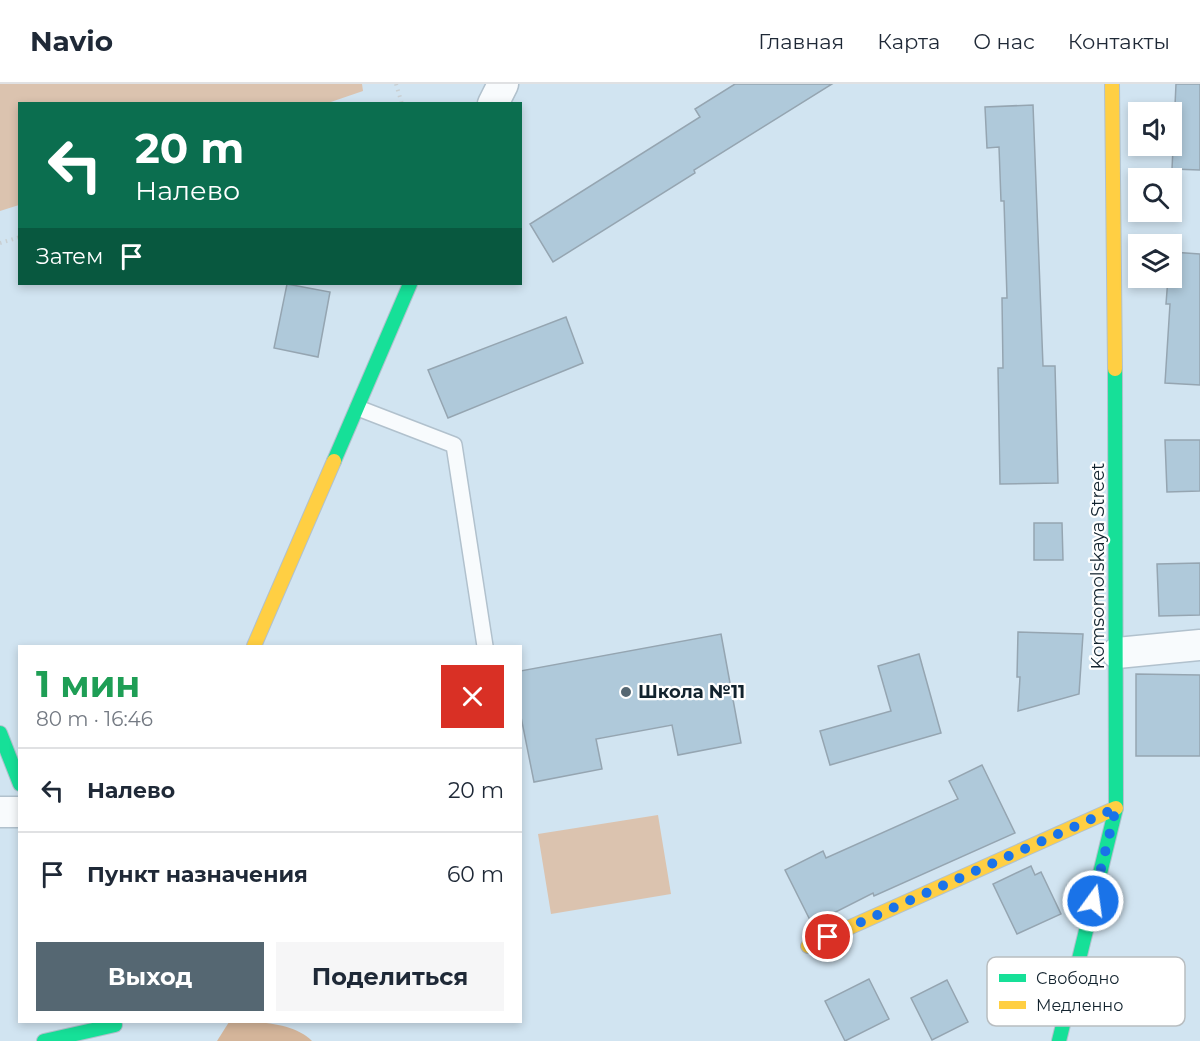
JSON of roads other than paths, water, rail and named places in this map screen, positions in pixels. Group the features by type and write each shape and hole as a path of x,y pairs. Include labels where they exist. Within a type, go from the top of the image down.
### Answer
{"street":[{"path":"494,102 503,84"},
{"name":"Komsomolskaya Street","path":"1080,957 1116,808 1117,652 1112,84"},
{"path":"254,645 410,285"},
{"path":"1117,652 1200,645"},
{"path":"0,733 18,779"},
{"path":"808,946 1116,808"},
{"path":"0,812 18,812"},
{"path":"44,1041 115,1023 121,1041"},
{"name":"Komsomolskaya Street","path":"1059,1041 1063,1026"}],"lane":[{"path":"358,408 454,446 485,645"}],"place":[{"name":"Школа №11","path":"626,692"}]}
